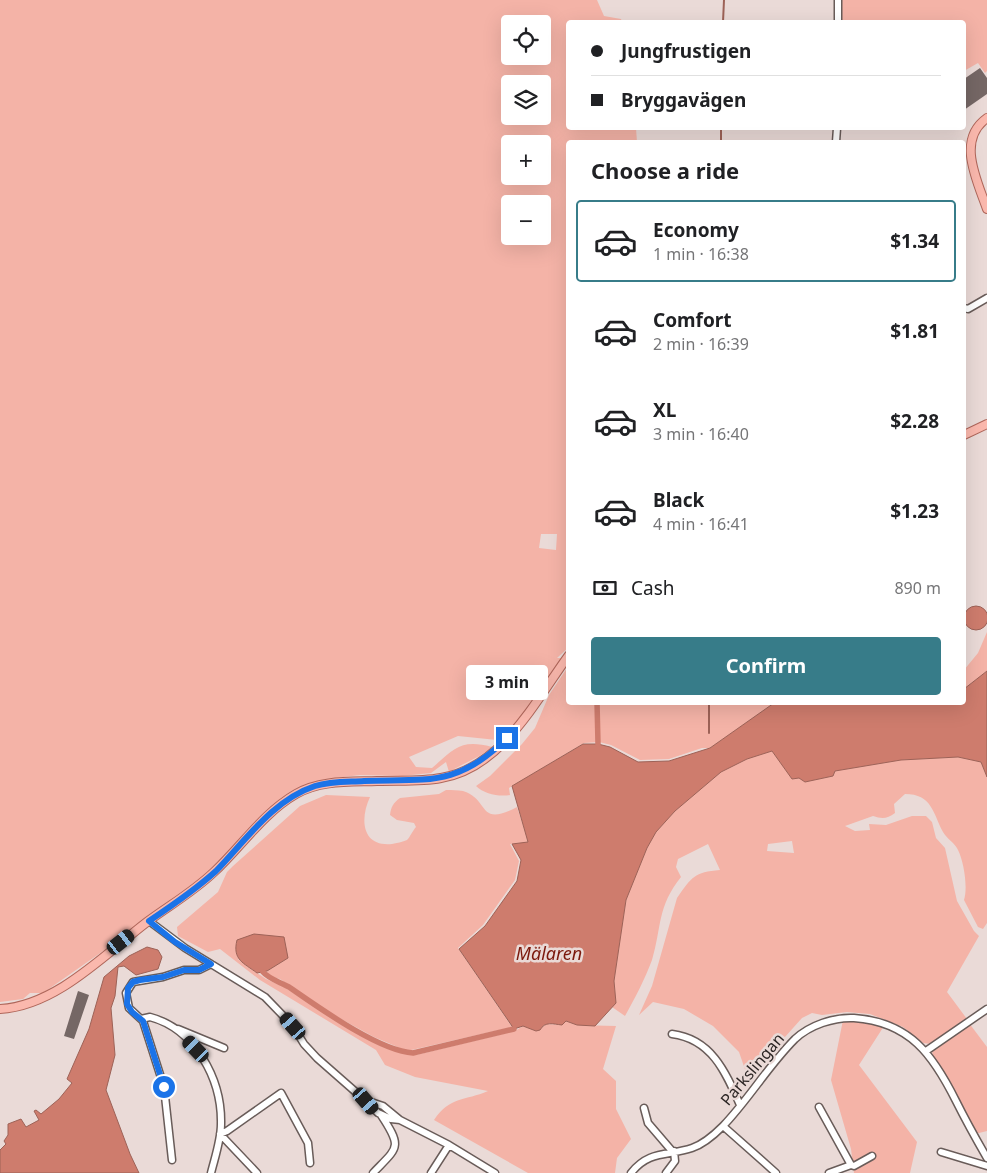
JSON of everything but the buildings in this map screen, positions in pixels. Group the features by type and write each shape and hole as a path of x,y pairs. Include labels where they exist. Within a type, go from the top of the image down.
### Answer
{"main road":[{"path":"987,118 974,130 970,147 987,209"},
{"path":"966,434 987,424"},
{"path":"0,1009 31,1003 57,990 149,921 192,892 279,805 298,793 317,786 340,782 441,778 466,770 481,761 507,738 566,659"}],"street":[{"path":"838,0 838,20"},
{"path":"966,308 987,298"},
{"path":"149,921 172,939 233,976 274,1005 293,1026 311,1052 382,1116 391,1130 396,1144 393,1152 373,1173"},
{"path":"172,1160 164,1087 141,1019 132,1012 127,1004 126,993 133,982 163,977 184,970 199,970 211,964"},
{"path":"926,1051 987,1009"},
{"path":"141,1019 150,1016 224,1048"},
{"name":"Parkslingan","path":"631,1173 640,1164 656,1154 698,1145 723,1126 795,1039 820,1024 832,1020 866,1019 896,1028 905,1033 926,1051 942,1074 987,1158"},
{"path":"177,1029 200,1053 214,1081 221,1102 220,1134 211,1173"},
{"path":"672,1034 695,1040 716,1060 726,1075 740,1105"},
{"path":"220,1134 228,1131 281,1093 308,1143 310,1163"},
{"path":"366,1101 383,1106 400,1120 449,1145 495,1173"},
{"path":"819,1107 851,1165"},
{"path":"644,1108 648,1123 673,1151 675,1161 666,1173"},
{"path":"382,1116 400,1120"},
{"path":"723,1126 776,1173"},
{"path":"220,1134 258,1173"},
{"path":"431,1173 449,1145"},
{"path":"941,1152 987,1166"},
{"path":"829,1173 851,1165 854,1166 872,1156"}],"shaded area":[{"path":"0,0 597,0 604,16 621,20 566,20 566,130 636,130 637,140 566,140 566,650 557,658 561,658 556,669 534,703 497,740 458,736 409,757 416,767 432,768 459,747 473,744 492,747 449,772 446,762 431,773 402,776 360,775 327,779 307,785 281,798 192,889 43,993 30,993 23,999 0,1002","holes":["541,534 557,534 556,550 539,548"]},
{"path":"840,0 987,0 987,71 985,73 978,63 966,70 966,20 840,20"},
{"path":"987,632 987,671 966,687 966,668 978,653"},
{"path":"566,670 566,705 771,705 710,748 702,748 669,759 640,760 611,745 599,742 584,743 509,788 510,795 501,796 479,789 476,786 490,776 535,728 549,695"},
{"path":"772,751 792,779 799,778 805,782 833,776 835,771 901,760 958,757 981,762 987,777 987,923 983,929 978,927 964,900 966,889 965,875 958,850 943,832 930,806 921,797 905,794 894,804 895,813 882,818 873,816 845,826 855,831 870,830 869,824 886,825 912,816 926,816 932,822 936,838 945,848 957,901 974,931 979,936 947,992 967,1019 931,1044 923,1043 903,1027 870,1014 847,1012 822,1015 812,1013 802,1018 776,1047 773,1046 749,1081 739,1052 713,1026 684,1009 653,1002 639,1015 652,986 677,898 694,877 704,872 720,870 708,844 678,859 676,867 681,877 673,888 664,907 652,960 646,974 625,1016 612,1007 616,1003 614,981 626,900 647,848 656,832 675,811 721,772 747,759","holes":["792,841 794,853 767,851 768,844"]},
{"path":"446,790 463,791 471,795 489,813 504,813 517,807 529,843 510,844 519,861 515,880 483,925 458,948 512,1027 407,1051 374,1037 334,1015 280,979 268,976 267,971 288,958 238,959 266,979 284,987 367,1039 401,1053 416,1055 515,1031 523,1026 536,1031 547,1024 562,1025 566,1021 577,1025 616,1026 603,1069 616,1081 616,1109 631,1139 617,1158 615,1173 528,1173 434,1120 440,1112 452,1103 488,1091 415,1077 385,1065 376,1050 260,980 220,949 208,952 178,936 177,927 218,892 227,872 300,806 326,795 370,797 364,822 366,830 374,841 382,844 392,844 407,840 416,827 414,823 397,820 390,815 392,807 400,798 439,794"},
{"path":"843,1020 864,1021 884,1026 859,1065 917,1142 910,1173 854,1173 851,1149 831,1080"},
{"path":"969,1023 987,1047 987,1131 975,1134 933,1058 932,1050"}],"water":[{"path":"971,607 981,607 987,613 987,623 981,629 971,629 966,624 966,612"},
{"name":"Mälaren","path":"987,671 987,777 981,762 958,757 901,760 835,771 833,776 805,782 799,778 792,779 772,751 747,759 721,772 675,811 656,832 647,848 626,900 614,981 616,1003 595,1026 577,1025 566,1021 562,1025 544,1025 540,1030 536,1031 523,1026 514,1029 459,949 485,926 517,881 521,860 512,844 528,842 512,786 583,744 598,744 610,747 638,762 669,761 710,748 771,705 966,705 966,687"},
{"path":"254,934 284,937 288,958 267,971 257,973 240,960 236,952 237,940"},
{"path":"147,947 158,950 162,957 158,969 136,975 124,966 118,967 115,996 111,1008 115,1055 106,1090 139,1173 0,1173 0,1150 6,1144 4,1141 8,1135 8,1124 21,1119 26,1127 39,1120 34,1111 36,1110 41,1114 59,1099 72,1083 67,1079 89,1029 104,977 129,956"}],"waterway":[{"path":"723,20 724,0"},
{"path":"721,130 721,140"},
{"path":"597,705 598,744"},
{"path":"709,705 709,733"},
{"path":"263,972 271,979 289,987 366,1037 399,1050 413,1053 514,1029"}],"route":[{"path":"164,1087 143,1021 129,1008 126,993 133,982 163,977 184,970 199,970 211,964 175,942 149,921 192,892 216,871 279,805 298,793 317,786 340,782 420,780 453,775 481,761 507,738"}]}
